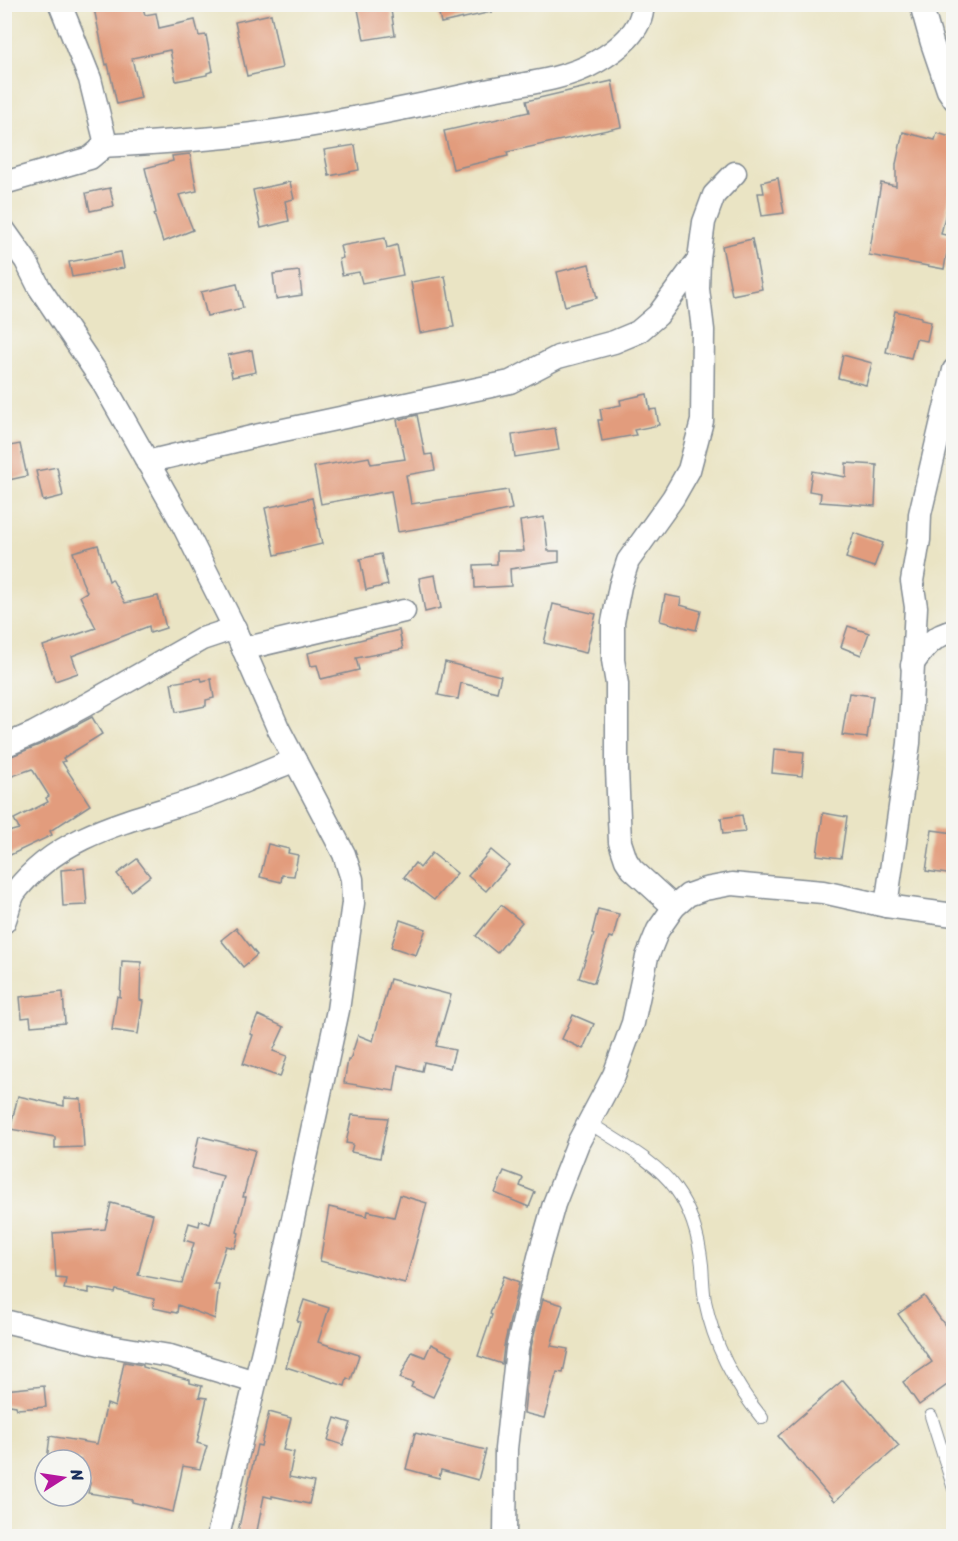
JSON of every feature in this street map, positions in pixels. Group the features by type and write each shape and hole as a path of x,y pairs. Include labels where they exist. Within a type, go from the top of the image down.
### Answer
{"street":[{"path":"4,183 90,158 105,140 90,79 60,4"},
{"path":"102,146 199,140 302,128 568,74 596,62 629,37 643,14 642,4"},
{"path":"921,4 948,90 954,99"},
{"path":"675,907 633,869 626,860 620,842 617,684 613,660 613,621 628,561 674,498 689,470 702,421 703,330 698,289 704,222 714,195 735,173"},
{"path":"4,230 102,381 182,521 239,639 278,728 344,854 351,879 353,903 338,1011 277,1293 218,1536"},
{"path":"147,462 260,435 510,382 558,357 614,342 638,332 658,315 699,259"},
{"path":"886,906 909,743 916,607 912,581 919,540 920,514 954,370"},
{"path":"916,607 952,631"},
{"path":"4,746 86,705 202,639 239,639 404,611"},
{"path":"912,665 928,643 952,631"},
{"path":"4,922 14,893 36,871 65,848 125,820 201,798 295,760"},
{"path":"505,1536 506,1449 518,1349 539,1257 554,1204 578,1143 614,1075 633,1023 647,957 658,930 675,907 688,895 732,884 823,892 886,906 954,915"},
{"path":"4,1321 104,1345 170,1356 255,1382"}],"lane":[{"path":"588,1122 652,1165 675,1187 690,1213 696,1230 705,1300 727,1368 762,1418"},
{"path":"931,1416 954,1489"}],"building":[{"path":"93,4 142,4 145,15 156,13 159,28 195,20 199,36 206,35 213,71 207,75 176,81 170,50 132,58 141,98 117,104"},
{"path":"357,4 390,4 395,35 364,40"},
{"path":"437,4 491,4 492,12 441,23"},
{"path":"271,14 282,68 247,76 235,22"},
{"path":"612,81 621,127 507,152 508,156 453,169 444,131 529,112 526,101"},
{"path":"903,132 935,140 937,133 954,138 954,178 941,234 950,236 944,269 869,255 881,183 896,186 896,164"},
{"path":"355,145 359,170 329,176 324,150"},
{"path":"190,154 197,191 179,195 193,230 163,242 154,214 156,213 145,168 173,161 172,156"},
{"path":"778,178 784,213 762,216 758,193 764,193 762,182"},
{"path":"290,182 294,199 285,201 289,221 261,228 253,190"},
{"path":"110,188 114,206 90,211 86,193"},
{"path":"385,238 387,248 397,245 403,275 362,283 359,272 342,275 339,259 343,258 340,246"},
{"path":"752,239 762,289 732,295 722,246"},
{"path":"121,252 124,268 72,277 69,262"},
{"path":"589,264 597,298 565,306 557,272"},
{"path":"299,271 302,295 276,299 273,274"},
{"path":"445,276 454,327 420,333 411,282"},
{"path":"237,284 243,308 207,316 201,292"},
{"path":"895,311 921,317 921,320 931,322 927,341 916,339 911,358 886,352"},
{"path":"252,350 256,372 232,377 228,355"},
{"path":"843,355 872,363 866,385 838,378"},
{"path":"647,394 650,410 656,409 659,425 634,430 636,435 602,441 598,420 602,420 600,409 621,405 620,400"},
{"path":"417,415 425,455 432,454 435,470 406,475 411,504 508,490 512,509 398,532 391,491 321,504 314,467 369,457 371,464 405,459 397,420"},
{"path":"555,428 559,450 515,457 512,435"},
{"path":"20,444 27,476 4,481 4,447"},
{"path":"846,463 877,465 875,506 820,502 821,493 809,491 812,471 846,477"},
{"path":"57,467 63,496 43,501 36,471"},
{"path":"312,498 322,544 275,555 265,508"},
{"path":"544,517 548,551 559,551 559,562 510,569 511,586 475,588 474,565 497,564 497,551 524,551 520,521"},
{"path":"854,533 883,543 874,567 846,558"},
{"path":"98,545 109,581 112,579 125,603 158,596 166,628 150,633 149,626 72,656 78,673 55,681 43,646 96,628 80,596 87,592 73,552"},
{"path":"381,554 388,585 366,590 360,559"},
{"path":"435,575 441,608 425,612 419,578"},
{"path":"665,595 681,598 680,605 701,611 696,630 660,621"},
{"path":"553,604 596,614 586,653 544,643"},
{"path":"848,626 869,633 861,655 841,647"},
{"path":"399,630 403,649 356,658 359,670 321,679 317,665 311,666 308,653"},
{"path":"445,662 501,676 497,692 461,683 458,699 438,695"},
{"path":"201,678 202,681 211,679 214,698 206,700 206,706 176,712 171,683"},
{"path":"849,693 873,696 867,738 842,735"},
{"path":"92,717 102,734 63,758 65,761 62,762 90,805 50,831 52,835 4,858 4,833 19,829 14,819 48,802 46,798 49,796 32,769 4,779 4,759 39,745"},
{"path":"774,749 804,752 802,776 772,773"},
{"path":"823,813 847,817 841,858 817,855"},
{"path":"742,815 745,832 723,834 721,818"},
{"path":"932,830 954,833 954,875 926,871"},
{"path":"268,844 289,849 288,853 298,855 294,876 282,875 281,882 260,877"},
{"path":"491,850 509,865 486,891 468,876"},
{"path":"432,853 457,873 434,900 404,877 415,863 420,868"},
{"path":"137,859 150,876 131,891 117,874"},
{"path":"84,868 87,905 63,906 61,870"},
{"path":"501,905 522,922 497,953 476,936"},
{"path":"598,909 619,914 613,938 609,937 594,983 579,978 594,934 592,933"},
{"path":"400,920 426,929 416,955 391,947"},
{"path":"236,928 257,955 243,967 221,940"},
{"path":"122,961 141,962 140,1000 143,1001 138,1034 112,1030 117,996 120,997"},
{"path":"390,979 451,995 436,1046 455,1050 450,1068 424,1062 422,1071 398,1065 394,1091 344,1083 348,1060 350,1060 358,1035 373,1041"},
{"path":"63,992 65,1023 31,1026 30,1017 22,1018 20,997"},
{"path":"258,1015 284,1027 273,1051 287,1056 280,1077 243,1064 253,1035 250,1034"},
{"path":"573,1015 594,1024 583,1049 562,1039"},
{"path":"18,1096 64,1106 64,1098 81,1099 84,1147 55,1148 55,1137 10,1129"},
{"path":"352,1115 388,1118 380,1158 351,1152 353,1144 346,1143"},
{"path":"199,1136 255,1150 243,1197 246,1197 235,1248 226,1246 214,1284 219,1284 215,1319 178,1305 177,1313 153,1308 154,1299 116,1290 115,1293 89,1288 89,1293 64,1289 66,1278 56,1277 53,1233 105,1229 111,1203 153,1214 138,1275 182,1283 194,1243 184,1240 189,1223 199,1226 200,1221 210,1224 223,1176 192,1168"},
{"path":"504,1171 523,1178 520,1186 535,1192 529,1207 495,1193"},
{"path":"400,1195 427,1203 405,1283 320,1261 329,1207 367,1216 368,1211 394,1217"},
{"path":"504,1276 519,1282 502,1364 478,1356"},
{"path":"924,1296 954,1338 954,1380 919,1405 903,1382 932,1362 898,1314"},
{"path":"543,1299 563,1305 551,1346 568,1349 563,1373 557,1372 544,1418 524,1413 530,1351"},
{"path":"304,1300 329,1308 318,1342 359,1355 351,1380 347,1378 345,1386 286,1367 300,1322 297,1321"},
{"path":"431,1344 453,1355 433,1397 411,1387 413,1383 400,1378 412,1352 425,1357"},
{"path":"124,1362 143,1365 143,1367 190,1380 190,1383 202,1386 199,1397 207,1398 197,1443 207,1446 200,1469 183,1466 173,1512 132,1502 132,1500 93,1494 93,1448 48,1448 50,1436 97,1444 107,1404 115,1407"},
{"path":"843,1380 899,1446 834,1502 778,1436"},
{"path":"44,1386 46,1407 17,1409 16,1406 4,1404 4,1390"},
{"path":"269,1412 291,1418 283,1450 294,1452 289,1477 314,1482 309,1504 264,1496 256,1536 237,1536 257,1445 261,1446"},
{"path":"335,1418 351,1423 343,1445 328,1440"},
{"path":"415,1433 486,1450 478,1480 441,1470 439,1478 406,1469"}]}
